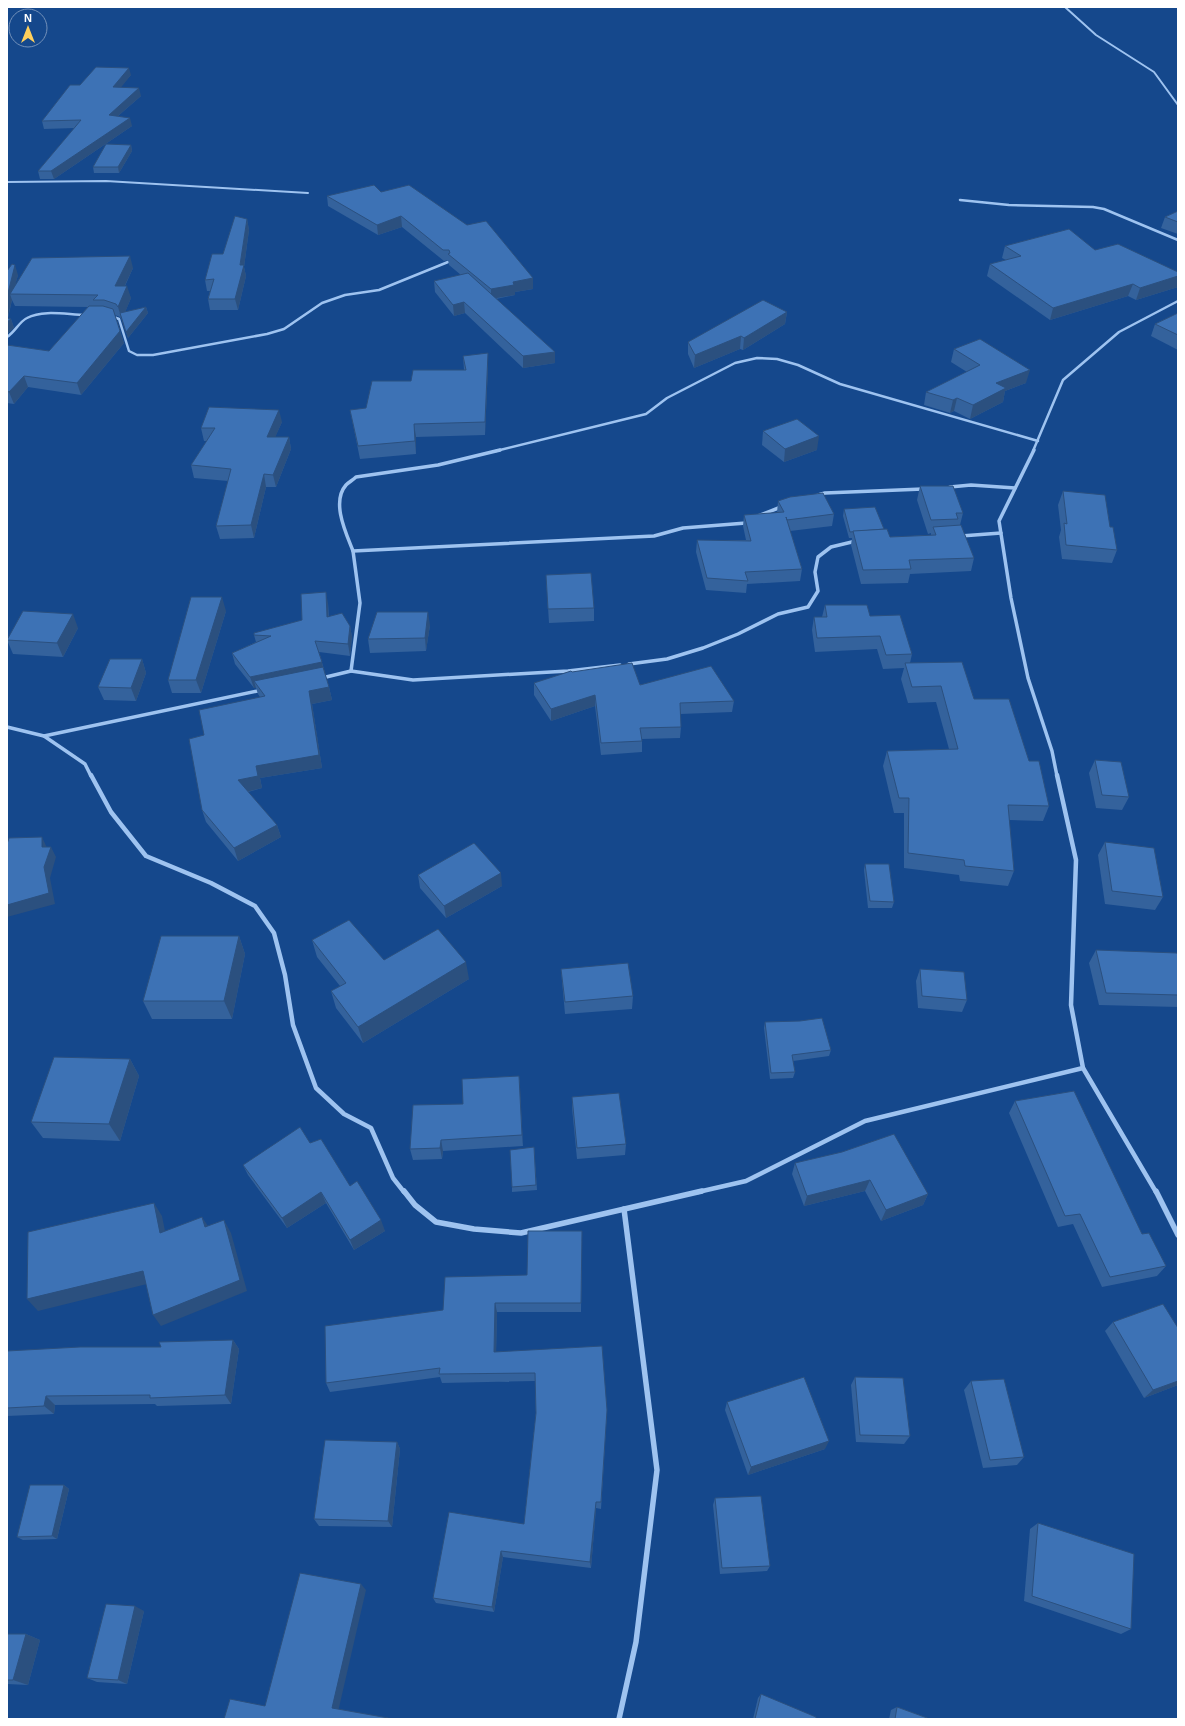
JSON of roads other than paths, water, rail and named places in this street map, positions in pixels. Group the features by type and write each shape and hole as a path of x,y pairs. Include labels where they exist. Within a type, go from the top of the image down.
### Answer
{"street":[{"path":"1065,7 1096,35 1154,72 1178,105"},
{"path":"7,182 106,181 308,193"},
{"path":"960,200 1009,205 1093,207 1104,209 1178,240"},
{"path":"107,315 119,319 129,351 137,355 152,355 267,334 284,329 322,303 345,295 379,290 448,262"},
{"path":"1178,301 1119,332 1063,380 1038,441 999,522 1028,678 1052,751 1076,860 1071,1006 1083,1068 1153,1186 1178,1235"},
{"path":"7,337 14,333 26,318 37,315 92,315"},
{"path":"351,671 360,603 353,551 341,516 341,494 346,486 356,477 438,465 646,414 666,398 735,363 757,358 777,359 798,365 840,384 1038,441"},
{"path":"942,487 971,485 1015,488"},
{"path":"812,497 825,493 928,488"},
{"path":"353,551 654,536 683,528 746,523 764,513 786,506"},
{"path":"954,536 1001,533"},
{"path":"320,678 351,671 413,680 568,671 667,659 703,648 738,634 778,614 808,607 818,591 815,572 818,557 831,547 858,541"},
{"path":"44,736 266,689"},
{"path":"7,727 44,736 85,764 112,812 146,856 212,883 255,906 274,933 285,974 293,1025 316,1088 344,1114 371,1128 393,1178 415,1205 436,1222 474,1229 521,1233 746,1181 865,1121 1083,1068"},
{"path":"619,1719 636,1642 657,1470 624,1209"}]}
